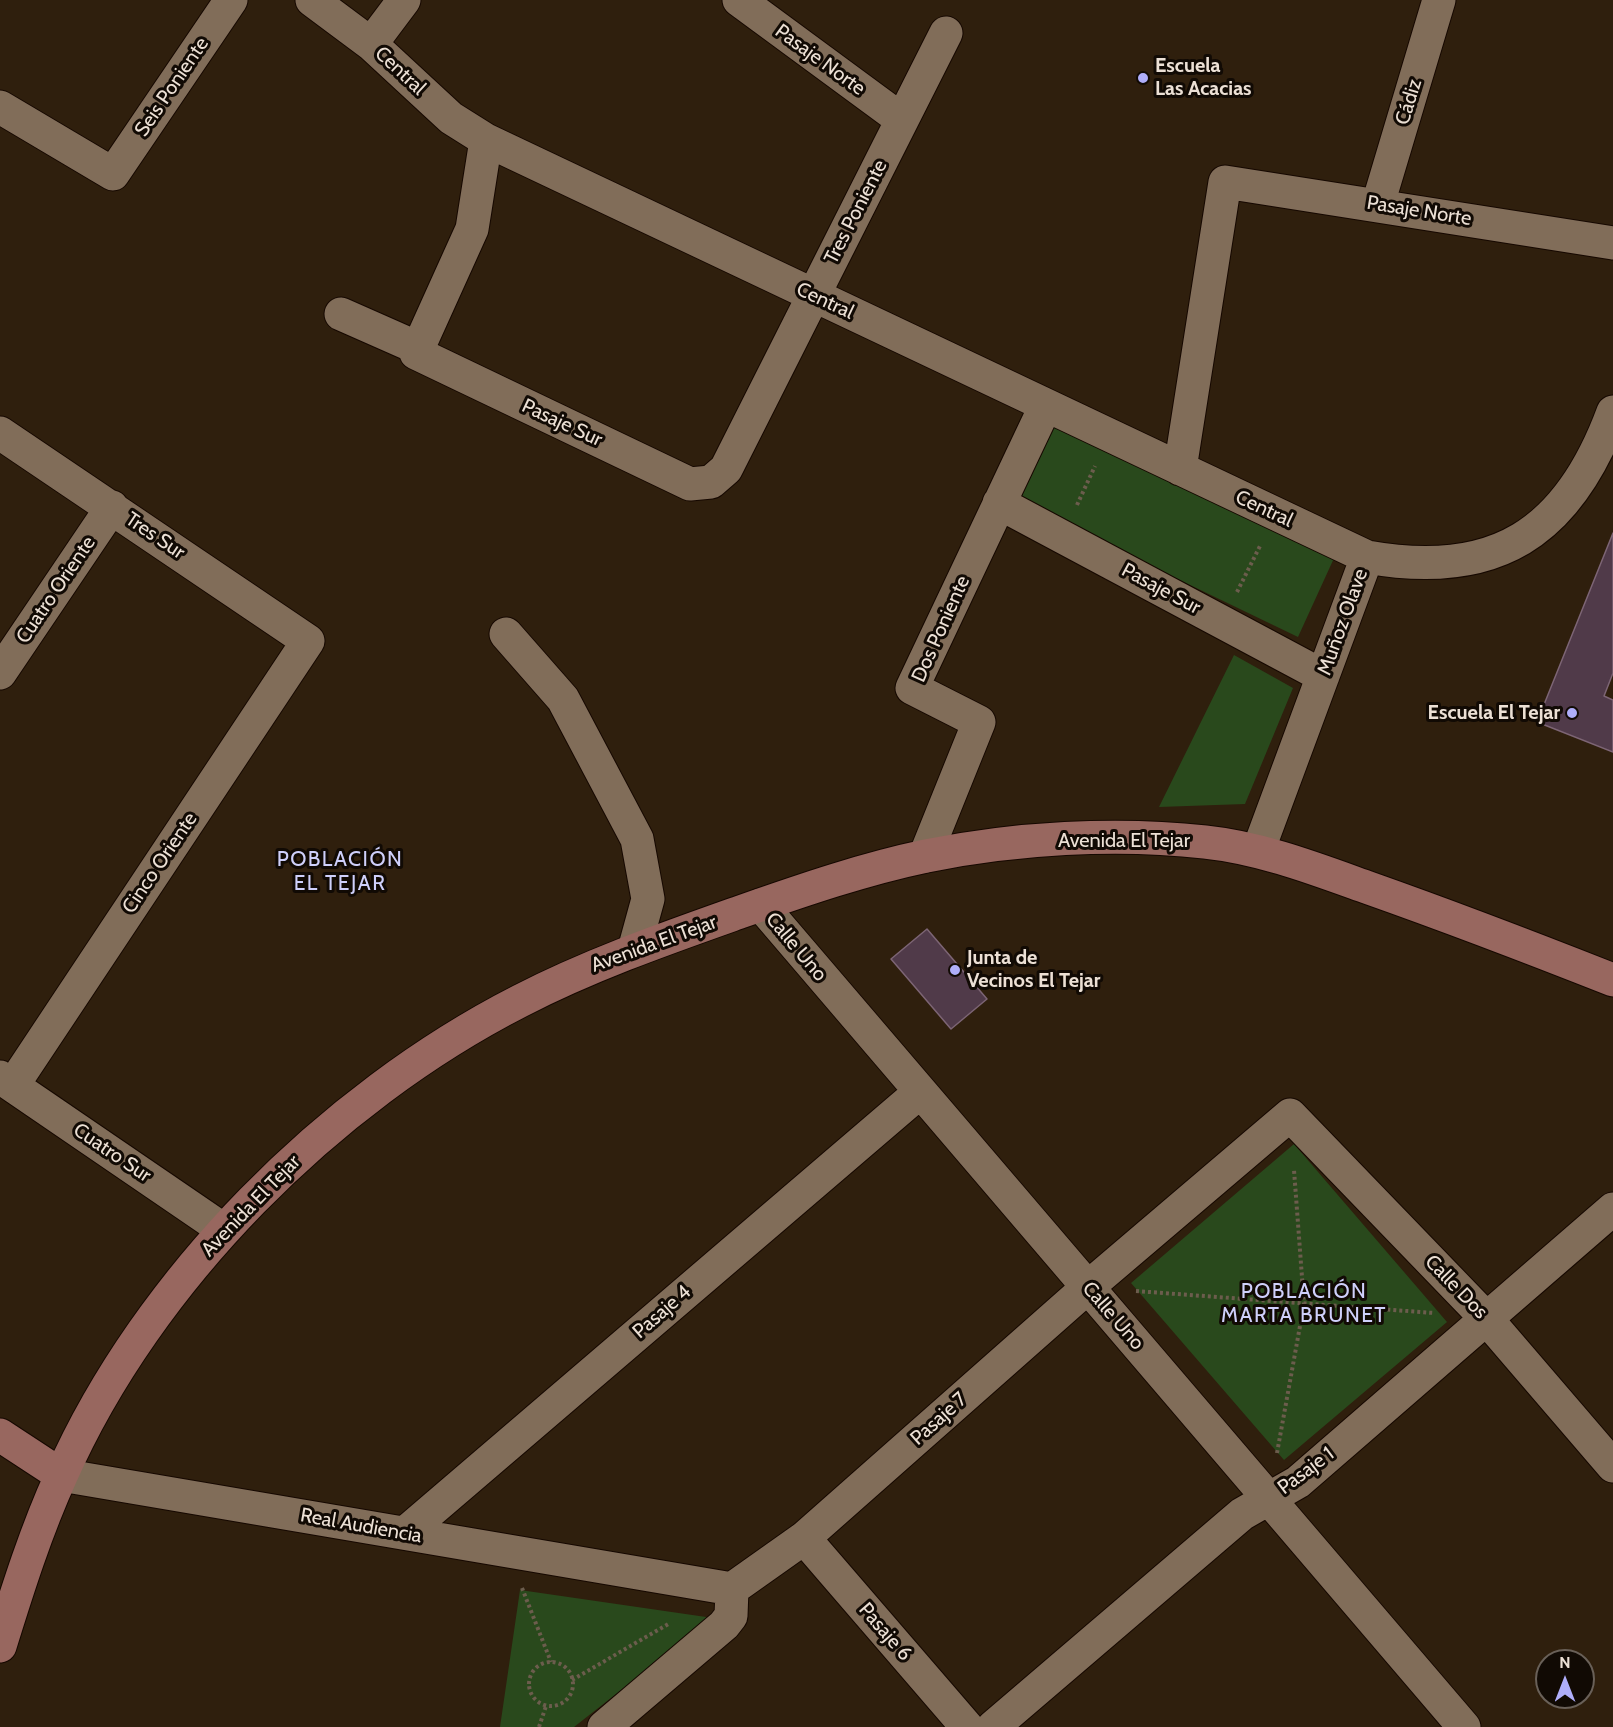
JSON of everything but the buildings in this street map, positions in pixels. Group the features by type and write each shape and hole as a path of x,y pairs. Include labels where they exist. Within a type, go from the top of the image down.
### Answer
{"street":[{"name":"Seis Poniente","path":"0,107 113,174 231,0"},
{"name":"Central","path":"312,0 371,44 451,118 486,140 1367,557"},
{"path":"371,44 404,0"},
{"name":"Pasaje Norte","path":"739,0 902,120"},
{"name":"Cádiz","path":"1378,204 1440,0"},
{"name":"Tres Poniente","path":"711,482 726,469 946,33"},
{"path":"417,351 472,229 486,140"},
{"name":"Pasaje Norte","path":"1180,469 1225,182 1378,204 1613,243"},
{"name":"Pasaje Sur","path":"341,314 690,484 711,482"},
{"name":"Dos Poniente","path":"925,856 979,722 912,688 1046,405"},
{"name":"Muñoz Olave","path":"1258,850 1367,557 1420,564 1449,562 1473,559 1516,543 1546,521 1576,485 1592,459 1613,412"},
{"name":"Tres Sur","path":"0,433 308,641"},
{"name":"Pasaje Sur","path":"999,503 1323,675"},
{"name":"Cuatro Oriente","path":"0,673 112,507"},
{"path":"506,634 563,699 638,839 648,899 634,950"},
{"name":"Cinco Oriente","path":"6,1081 308,641"},
{"name":"Avenida El Tejar","path":"0,1646 22,1577 61,1475 85,1427 138,1342 224,1230 311,1143 408,1068 517,1002 634,950 761,905 925,856 1017,842 1136,838 1205,842 1258,850 1459,920 1613,980"},
{"name":"Calle Uno","path":"761,905 1464,1727"},
{"name":"Cuatro Sur","path":"6,1081 224,1230"},
{"name":"Pasaje 4","path":"405,1533 920,1092"},
{"name":"Pasaje 7","path":"732,1589 804,1538 1088,1287 1290,1115"},
{"name":"Calle Dos","path":"1290,1115 1485,1317 1613,1466"},
{"name":"Pasaje 1","path":"993,1727 1242,1514 1298,1482 1485,1317 1613,1209"},
{"name":"Real Audiencia","path":"0,1435 61,1475 732,1589"},
{"name":"Pasaje 6","path":"804,1538 967,1727"},
{"path":"604,1727 724,1625 731,1616 732,1589"}],"path":[{"path":"1062,536 1110,436"},
{"path":"1223,621 1276,514"},
{"path":"1269,1498 1304,1304 1290,1115"},
{"path":"1088,1287 1485,1317"},
{"path":"519,1582 551,1662 565,1668 573,1680 571,1695 566,1701 553,1707 546,1706 534,1698 529,1686 532,1673 537,1668 551,1662"},
{"path":"573,1680 673,1621"},
{"path":"539,1727 546,1706"}],"green space":[{"path":"1036,413 1335,556 1298,637 997,492"},
{"path":"1234,655 1293,688 1245,804 1159,807"},
{"path":"1294,1144 1447,1322 1284,1460 1131,1283"},
{"path":"520,1590 713,1618 574,1727 500,1727"}],"place":[{"name":"Escuela Las Acacias","path":"1143,78"},
{"name":"Escuela El Tejar","path":"1572,713"},
{"name":"Junta de Vecinos El Tejar","path":"955,970"}],"district":[{"name":"POBLACIÓN EL TEJAR","path":"340,872"},
{"name":"POBLACIÓN MARTA BRUNET","path":"1304,1304"}]}
